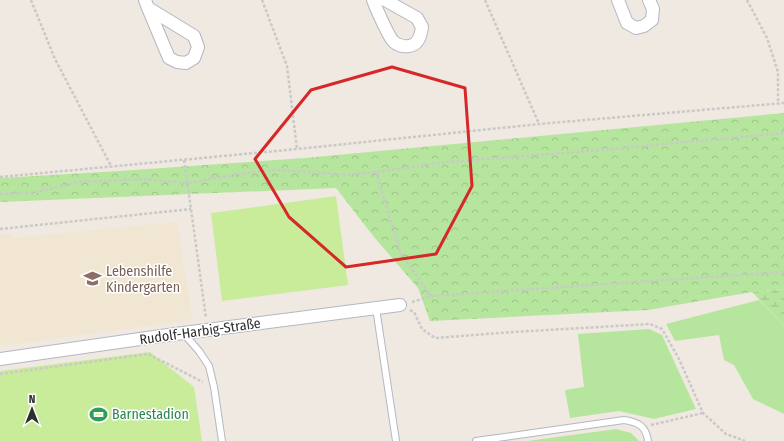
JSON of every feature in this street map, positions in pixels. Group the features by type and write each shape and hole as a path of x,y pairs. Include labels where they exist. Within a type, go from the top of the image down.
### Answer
{"street":[{"path":"373,0 376,9 393,41 401,46 411,46 420,38 422,27 417,18 384,0"},
{"path":"618,0 627,23 636,28 644,26 652,20 653,9 649,0"},
{"path":"146,4 194,36 198,47 194,58 186,63 177,62 169,58 146,4"},
{"name":"Rudolf-Harbig-Straße","path":"0,359 183,333 400,305"}],"lane":[{"path":"376,308 396,441"},
{"path":"183,333 200,351 209,366 214,387 222,441"},
{"path":"476,441 624,420 634,422 642,427 647,434 648,441"}],"path":[{"path":"31,0 55,59 112,166"},
{"path":"262,0 287,66 297,149"},
{"path":"485,0 539,124"},
{"path":"747,0 767,38 778,72 778,103"},
{"path":"0,177 539,124 784,103"},
{"path":"0,194 37,192 79,182 140,179 187,183 260,171 283,170 345,174 376,172 447,162 589,152 784,133"},
{"path":"184,160 208,330"},
{"path":"376,172 401,254 431,296"},
{"path":"0,229 191,209"},
{"path":"400,305 431,296 784,272"},
{"path":"400,305 414,312 422,329 435,338 521,331 650,324 662,329 679,359 703,413 726,434 745,441"},
{"path":"0,374 148,354 214,387"},
{"path":"642,427 703,413"}],"highlighted area":[{"path":"392,67 465,88 472,186 436,254 346,267 289,217 255,159 311,90"}],"shaded area":[{"name":"Lebenshilfe Kindergarten","path":"177,222 192,320 0,346 0,234 12,233 13,238"}],"green space":[{"path":"784,113 784,289 752,292 648,310 430,321 418,288 374,237 336,188 0,202 0,178 305,158"},
{"path":"336,196 348,285 222,301 211,213"},
{"path":"784,289 784,325 752,292"},
{"path":"759,300 784,325 784,414 753,399 734,365 724,360 719,335 675,341 666,324"},
{"path":"649,329 662,335 696,409 654,419 619,411 570,418 565,390 584,387 578,334"},
{"name":"Barnestadion","path":"150,352 194,387 202,441 0,441 0,371"},
{"path":"616,429 631,433 639,441 528,441"}],"place":[{"name":"Lebenshilfe Kindergarten","path":"93,279"},
{"name":"Barnestadion","path":"99,414"}]}
